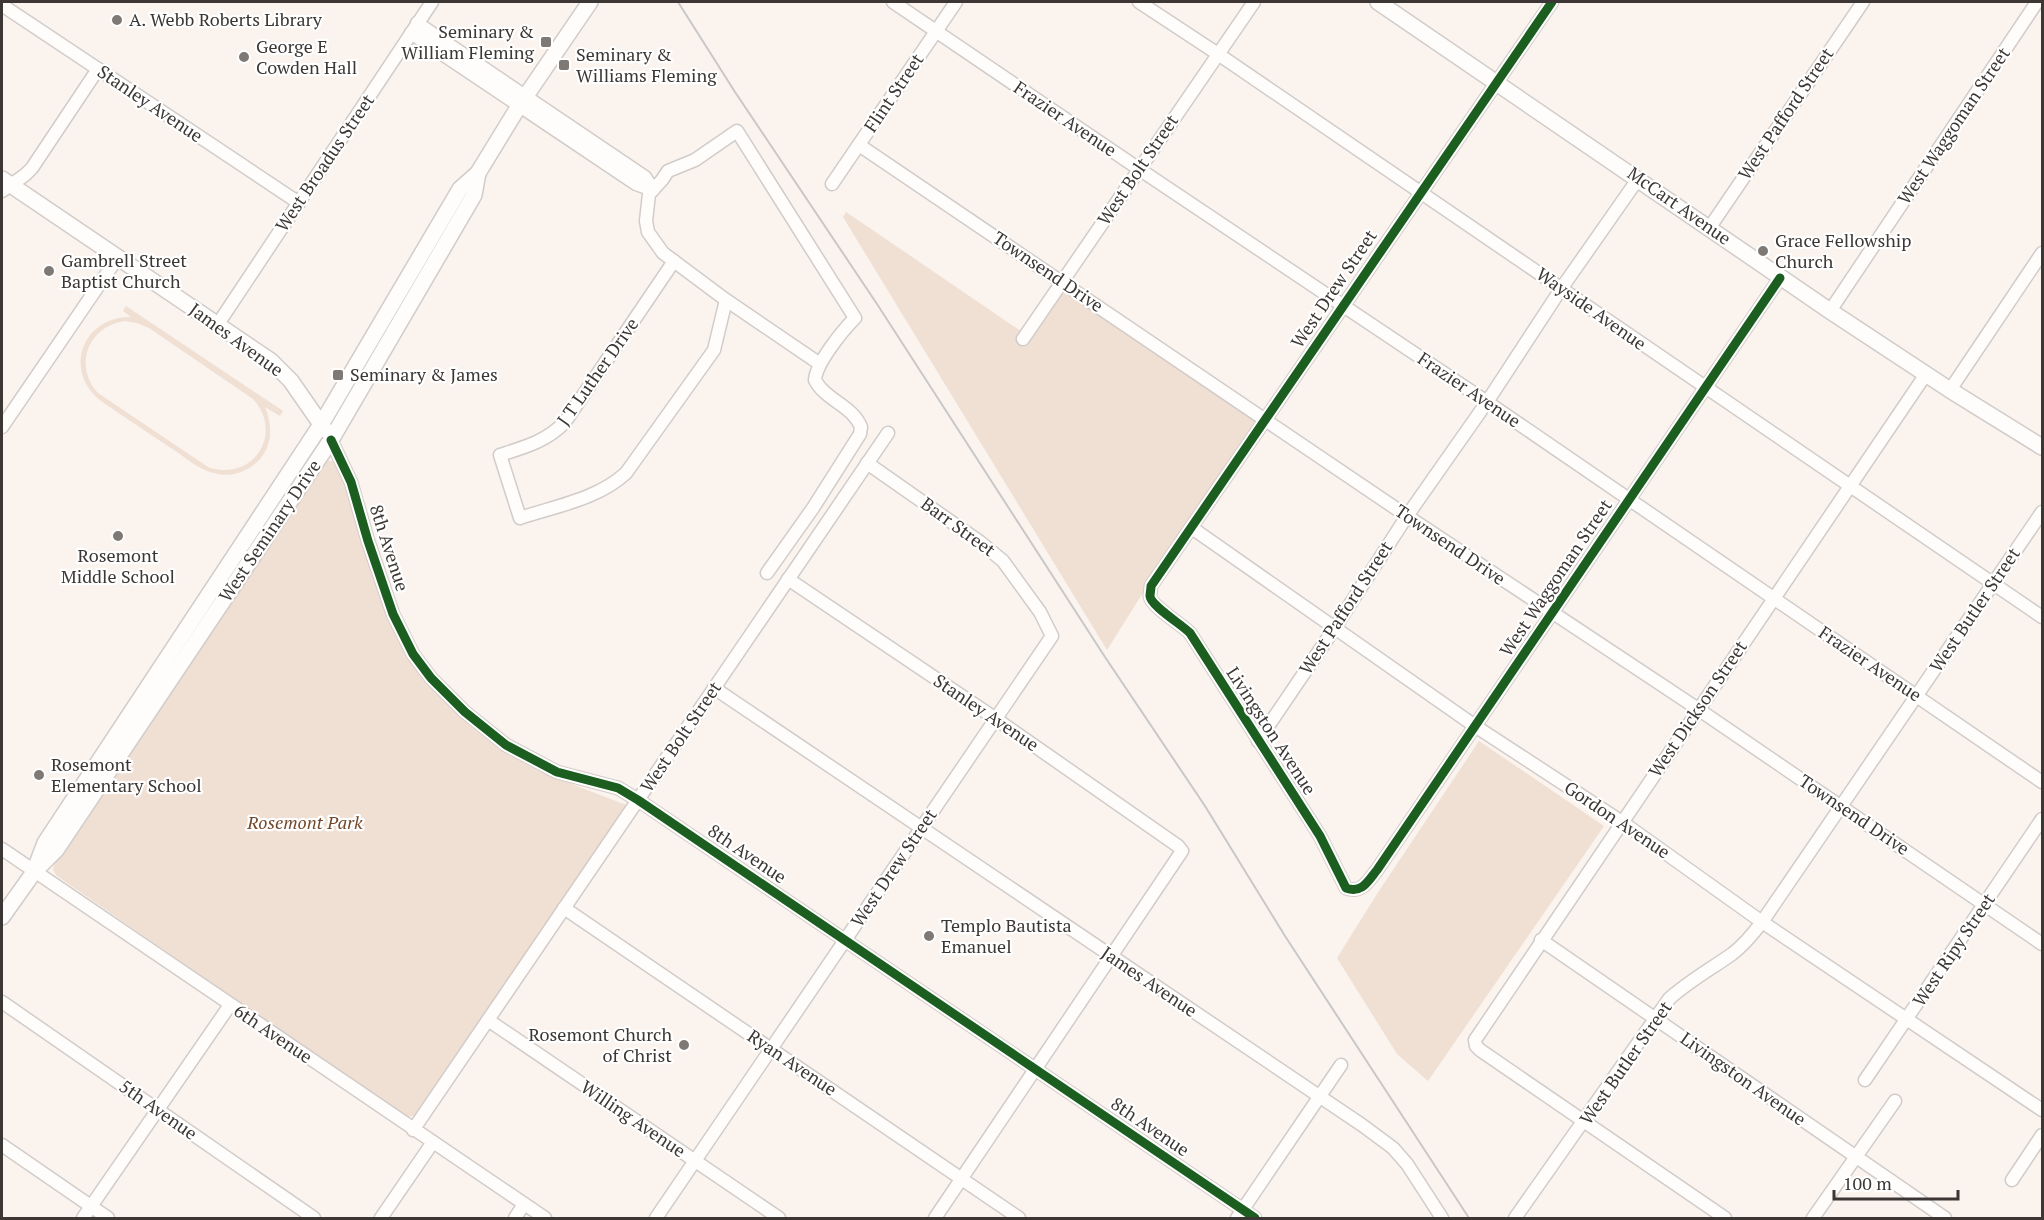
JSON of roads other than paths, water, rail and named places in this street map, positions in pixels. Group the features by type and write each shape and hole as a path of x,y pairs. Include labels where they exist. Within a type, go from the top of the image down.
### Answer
{"main road":[{"name":"West Seminary Drive","path":"142,710 244,542 322,423 460,189 478,173 523,101 590,2"},
{"name":"McCart Avenue","path":"1378,2 1710,227 1780,278 1950,390 2043,447"},
{"name":"West Seminary Drive","path":"2,917 34,872 45,843 257,552 331,440 474,195 478,173"},
{"name":"James Avenue","path":"4,185 118,257 271,362 291,381 322,423 331,440"},
{"path":"244,542 257,552"}],"street":[{"name":"West Broadus Street","path":"218,324 432,2"},
{"name":"Frazier Avenue","path":"893,2 1344,305 2043,782"},
{"name":"Flint Street","path":"832,184 956,2"},
{"name":"Wayside Avenue","path":"1139,2 2043,617"},
{"name":"West Bolt Street","path":"1023,339 1254,2"},
{"name":"West Drew Street","path":"1150,597 1151,586 1156,576 1192,528 1552,2"},
{"name":"West Waggoman Street","path":"1830,311 2037,2"},
{"name":"West Pafford Street","path":"1710,227 1858,3"},
{"name":"Stanley Avenue","path":"2,5 299,203"},
{"path":"414,28 571,133 636,184 653,190"},
{"path":"4,185 25,176 32,168 98,69"},
{"path":"767,573 860,434 861,427 854,414 818,387 815,376 820,364 855,318 737,131 695,160 668,171 649,194 646,208 648,232 663,253 726,300 820,364"},
{"name":"Townsend Drive","path":"859,145 1407,516 1698,709 2043,945"},
{"name":"West Pafford Street","path":"1258,741 1407,516 1638,178"},
{"path":"1950,390 2043,253"},
{"path":"2,427 118,257"},
{"name":"J T Luther Drive","path":"674,261 565,422 556,432 540,442 500,455 520,518 600,492 626,473 714,350 726,300"},
{"name":"West Waggoman Street","path":"1353,890 1362,888 1377,870 1780,278"},
{"name":"West Dickson Street","path":"1585,1122 1476,1046 1474,1040 1926,374"},
{"name":"West Bolt Street","path":"413,1130 888,433"},
{"name":"8th Avenue","path":"331,440 351,482 393,614 413,654 431,678 465,712 506,745 557,772 618,788 638,800 1035,1069 1240,1214 1256,1218"},
{"name":"Barr Street","path":"867,463 1004,561 1040,612 1052,636"},
{"name":"West Butler Street","path":"1515,1218 1585,1122 1669,999 1683,986 1732,954 1762,922 2043,512"},
{"name":"Gordon Avenue","path":"1192,528 1475,726 1622,822 1762,922 2043,1110"},
{"name":"Stanley Avenue","path":"788,579 996,719 1178,846 1182,851 1111,957"},
{"name":"Livingston Avenue","path":"1150,597 1156,608 1190,633 1320,836 1346,888 1353,890"},
{"name":"West Drew Street","path":"656,1218 1052,636"},
{"name":"James Avenue","path":"714,688 1320,1096 1393,1148 1422,1184 1442,1218"},
{"name":"West Ripy Street","path":"1865,1080 2043,819"},
{"name":"6th Avenue","path":"2,849 545,1218"},
{"name":"Ryan Avenue","path":"564,908 1019,1218"},
{"name":"Livingston Avenue","path":"1541,940 1945,1218"},
{"path":"935,1218 1111,957"},
{"name":"5th Avenue","path":"2,1002 314,1218"},
{"path":"83,1218 230,1005"},
{"name":"Willing Avenue","path":"488,1020 779,1218"},
{"path":"1240,1214 1341,1065"},
{"path":"1813,1218 1895,1101"},
{"path":"1585,1122 1725,1218"},
{"path":"2012,1180 2043,1135"},
{"path":"381,1218 433,1142"},
{"path":"2,1145 108,1218"},
{"path":"514,1218 524,1204"}],"railway":[{"path":"678,2 1105,657 1205,806 1285,936 1469,1218"}],"place":[{"name":"A. Webb Roberts Library","path":"117,20"},
{"name":"Seminary & William Fleming","path":"546,42"},
{"name":"George E Cowden Hall","path":"244,57"},
{"name":"Seminary & Williams Fleming","path":"564,65"},
{"name":"Grace Fellowship Church","path":"1763,251"},
{"name":"Gambrell Street Baptist Church","path":"49,271"},
{"name":"Seminary & James","path":"338,375"},
{"name":"Rosemont Middle School","path":"118,536"},
{"name":"Rosemont Elementary School","path":"39,775"},
{"name":"Templo Bautista Emanuel","path":"929,936"},
{"name":"Rosemont Church of Christ","path":"684,1045"}],"park label":[{"name":"Rosemont Park","path":"305,823"}]}
